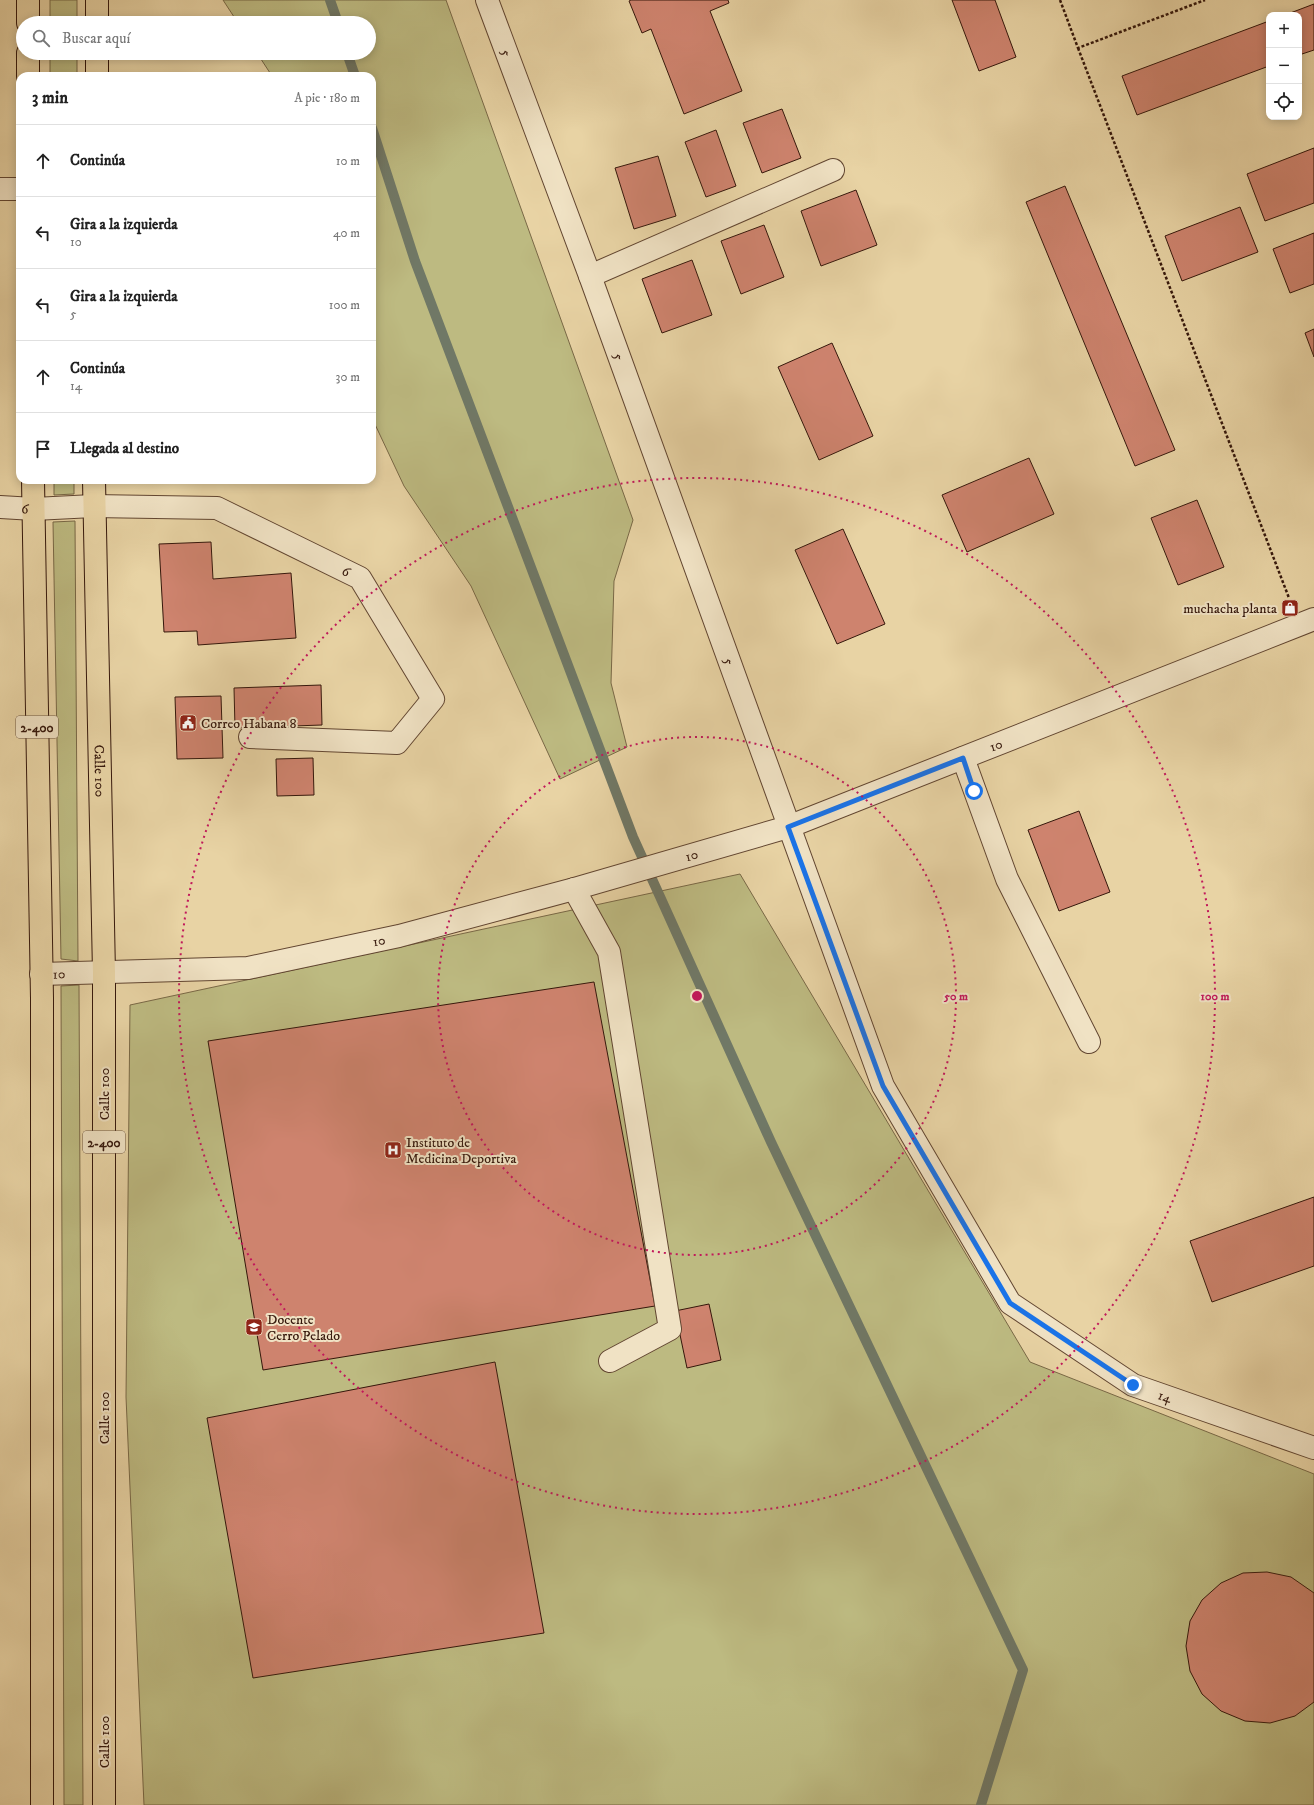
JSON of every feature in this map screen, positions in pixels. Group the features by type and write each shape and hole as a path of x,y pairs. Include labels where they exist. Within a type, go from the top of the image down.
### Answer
{"highway":[{"path":"28,0 28,16"},
{"path":"97,0 97,16"},
{"path":"28,60 28,72"},
{"path":"97,60 97,72"},
{"name":"2-400","path":"33,484 41,974 42,1805"},
{"name":"Calle 100","path":"94,484 104,973 104,1805"}],"street":[{"name":"5","path":"487,0 590,276 788,827 883,1086 1010,1303"},
{"path":"590,276 833,170"},
{"path":"0,189 16,189"},
{"name":"6","path":"0,507 34,509 94,506 217,508 360,578 433,699 397,743 250,737"},
{"name":"10","path":"41,974 248,968 399,936 574,889 788,827 1307,622"},
{"path":"963,758 1007,879 1089,1042"},
{"path":"574,889 609,952 670,1329 610,1361"},
{"name":"14","path":"1010,1303 1133,1385 1314,1448"}],"path":[{"path":"1060,0 1307,622"},
{"path":"1078,48 1205,0"}],"shaded area":[{"path":"50,0 77,0 77,16 50,16"},
{"path":"223,0 446,0 633,520 614,581 611,683 627,747 560,779 471,586 404,486 376,426 376,72 269,72 262,60 376,60 376,16 233,16"},
{"path":"50,60 77,60 77,72 50,72"},
{"path":"54,484 74,484 74,494 54,495"},
{"path":"75,521 78,961 61,959 53,522"},
{"path":"740,874 1030,1362 1314,1474 1314,1805 144,1805 126,1397 130,1005"},
{"path":"79,985 83,1805 64,1805 61,986"}],"building":[{"path":"728,0 729,3 710,11 742,91 684,114 651,29 642,33 629,1"},
{"path":"952,0 995,0 1016,57 979,71"},
{"path":"1314,4 1314,50 1302,54 1302,12 1293,12"},
{"path":"1266,22 1266,67 1137,115 1122,76"},
{"path":"782,109 801,158 762,173 743,123"},
{"path":"716,130 736,186 706,197 685,142"},
{"path":"1314,148 1314,203 1265,221 1247,174"},
{"path":"658,156 676,216 634,229 615,168"},
{"path":"1065,186 1175,450 1135,466 1026,202"},
{"path":"856,190 877,245 821,266 801,211"},
{"path":"1240,207 1258,252 1182,281 1165,236"},
{"path":"764,225 784,277 741,294 721,241"},
{"path":"1314,233 1314,284 1290,293 1273,249"},
{"path":"692,260 712,315 662,333 642,279"},
{"path":"1314,329 1314,357 1305,333"},
{"path":"832,343 873,436 819,460 778,367"},
{"path":"1029,458 1054,514 967,552 942,495"},
{"path":"1197,500 1224,567 1178,585 1151,518"},
{"path":"843,529 885,624 837,644 795,550"},
{"path":"211,542 213,579 291,573 296,638 198,645 197,631 164,632 159,544"},
{"path":"321,685 322,725 235,728 234,688"},
{"path":"221,696 223,758 177,759 175,697"},
{"path":"313,758 314,795 277,796 276,759"},
{"path":"1079,811 1110,892 1059,911 1028,830"},
{"path":"594,982 655,1306 263,1370 208,1041"},
{"path":"1314,1197 1314,1266 1212,1302 1190,1241"},
{"path":"709,1304 721,1360 687,1368 675,1311"},
{"path":"495,1362 544,1633 253,1678 207,1418"},
{"path":"1267,1572 1291,1577 1314,1593 1314,1702 1295,1716 1270,1723 1245,1721 1221,1711 1202,1694 1190,1671 1186,1646 1190,1621 1202,1600 1221,1583 1243,1573"}],"waterway":[{"path":"330,0 336,16"},
{"path":"349,60 354,72"},
{"path":"376,140 415,261 633,837 771,1142 1023,1670 981,1805"}],"place":[{"name":"muchacha planta","path":"1290,608"},
{"name":"Correo Habana 8","path":"188,723"},
{"name":"Instituto de Medicina Deportiva","path":"393,1150"},
{"name":"Docente Cerro Pelado","path":"254,1327"}],"route":[{"path":"974,791 963,758 788,827 883,1086 1010,1303 1133,1385"}]}
